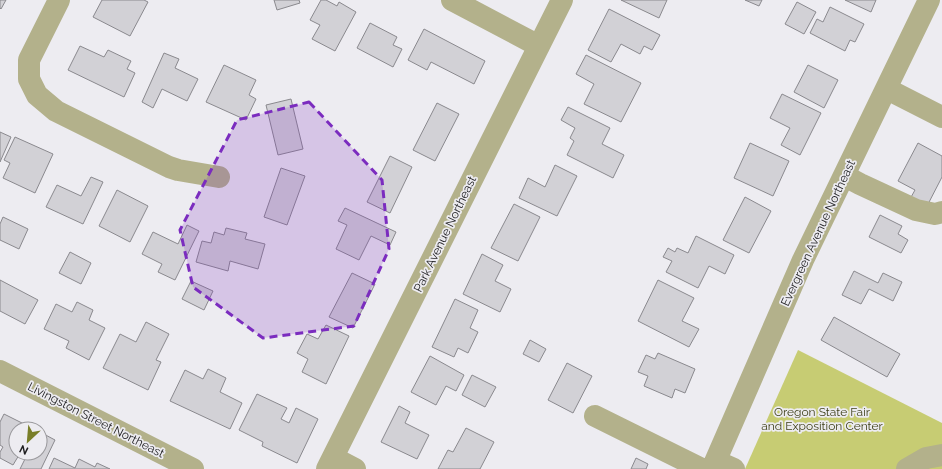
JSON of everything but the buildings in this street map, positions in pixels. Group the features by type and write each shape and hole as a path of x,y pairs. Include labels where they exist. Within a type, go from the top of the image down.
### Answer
{"street":[{"path":"59,0 29,60 29,79 37,95 56,111 169,167 219,177"},
{"path":"452,0 539,46"},
{"name":"Park Avenue Northeast","path":"330,464 562,0"},
{"name":"Evergreen Avenue Northeast","path":"716,467 803,260 929,0"},
{"path":"887,89 942,117"},
{"path":"845,176 916,210 935,214 942,212"},
{"name":"Livingston Street Northeast","path":"0,371 193,469"},
{"path":"595,416 716,467"},
{"path":"907,469 926,458 942,455"},
{"path":"330,464 356,469"}],"highlighted area":[{"path":"309,102 382,180 389,249 354,326 263,338 193,287 180,230 237,120"}],"green space":[{"name":"Oregon State Fair and Exposition Center","path":"798,350 942,423 942,469 745,469"}]}
